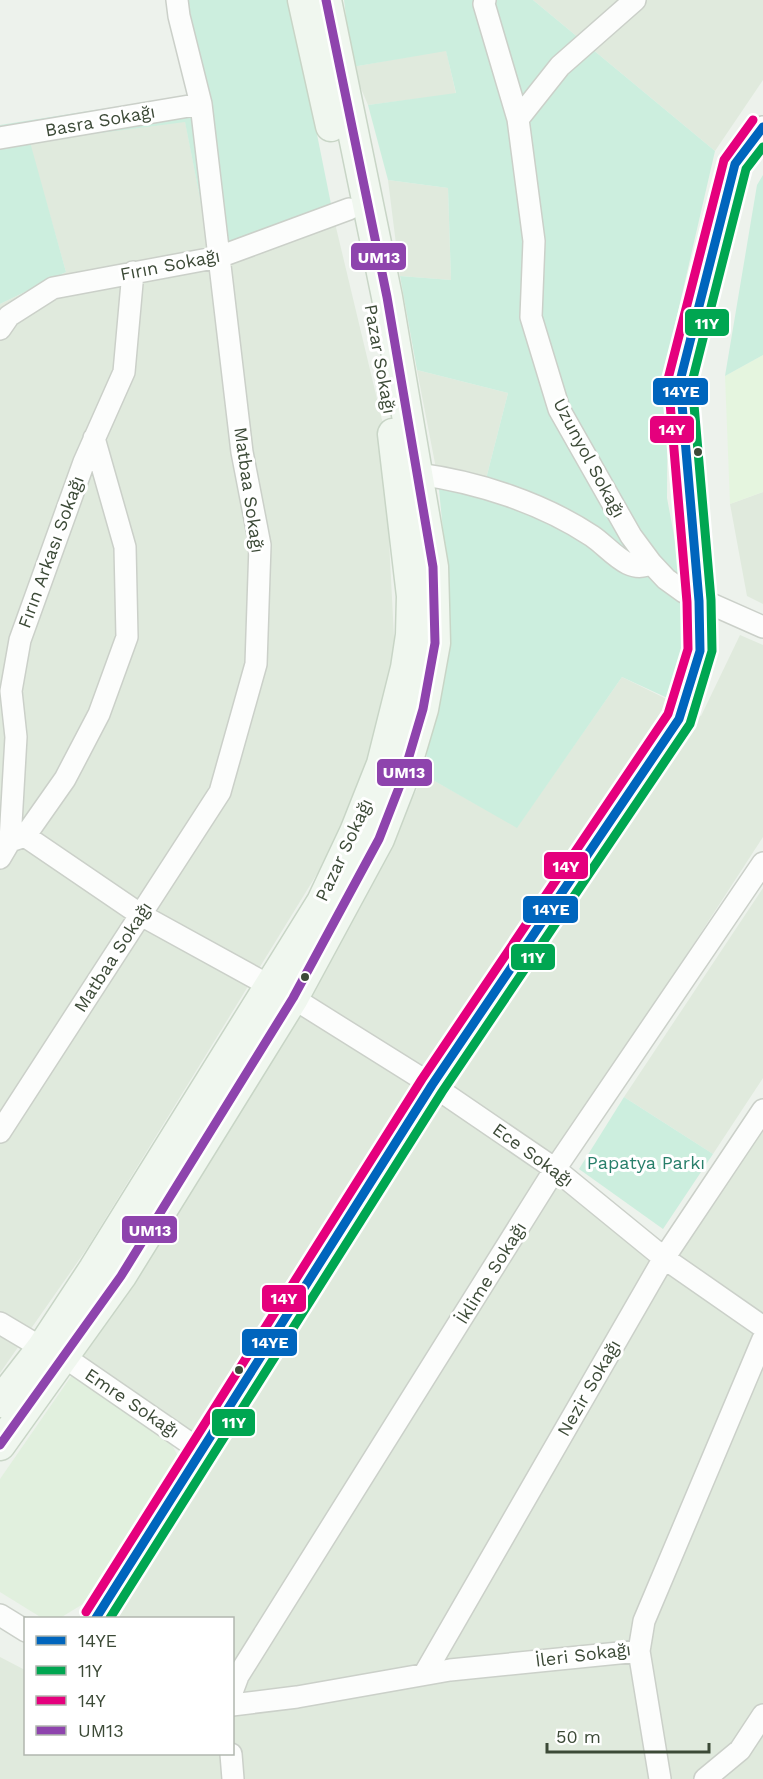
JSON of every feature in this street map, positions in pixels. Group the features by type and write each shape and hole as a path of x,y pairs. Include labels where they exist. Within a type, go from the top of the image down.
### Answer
{"main road":[{"name":"Pazar Sokağı","path":"281,992 355,832 382,764 406,669 411,635 412,596 384,359 303,0"},
{"name":"Pazar Sokağı","path":"0,1445 52,1352 94,1269 281,992 379,839 402,780 423,709 435,643 433,567 387,297 326,0"},
{"name":"Pazar Sokağı","path":"0,1402 52,1352"}],"street":[{"name":"Matbaa Sokağı","path":"0,1132 220,792 256,664 260,545 242,452 201,104 177,0"},
{"path":"518,119 560,66 635,0"},
{"name":"Uzunyol Sokağı","path":"484,1 518,119 534,241 531,317 559,409 631,536 666,579 699,600 763,627"},
{"name":"Basra Sokağı","path":"0,138 201,104"},
{"path":"97,1617 432,1085 679,719 700,651 699,600 680,381 735,164 763,127"},
{"name":"Fırın Sokağı","path":"0,329 9,316 53,288 219,257 349,209"},
{"name":"Fırın Arkası Sokağı","path":"12,845 16,737 11,691 20,640 84,462 124,372 133,272"},
{"path":"12,845 65,779 99,714 127,637 125,547 94,438"},
{"path":"418,474 469,484 514,499 593,536 632,566 644,567 651,562"},
{"name":"Ece Sokağı","path":"12,845 281,992 432,1085 555,1169 663,1258 763,1327"},
{"name":"İklime Sokağı","path":"234,1688 244,1666 555,1169 763,863"},
{"name":"Nezir Sokağı","path":"425,1673 663,1258 763,1110"},
{"name":"Emre Sokağı","path":"0,1323 52,1352 201,1451"},
{"name":"İleri Sokağı","path":"234,1705 297,1697 425,1673 639,1651 644,1621 763,1339"},
{"path":"0,1615 24,1630"},
{"path":"639,1651 660,1779"},
{"path":"705,1779 740,1750 763,1715"},
{"path":"231,1755 232,1779"}],"shaded area":[{"path":"533,0 763,0 763,80 715,151"},
{"path":"446,50 456,94 368,105 352,67"},
{"path":"185,121 210,249 334,219 383,424 395,656 378,752 347,825 88,1247 0,1373 0,304 66,272 29,142"},
{"path":"388,180 448,188 451,280 400,276"},
{"path":"763,355 763,492 730,504 725,376"},
{"path":"417,370 508,393 486,479 438,479"},
{"path":"763,492 763,604 747,596 730,504"},
{"path":"740,635 763,645 763,837 554,1159 679,1254 763,1129 763,1779 0,1779 0,1657 24,1669 24,1755 234,1755 234,1617 113,1617 213,1449 73,1355 370,880 424,775 517,827 622,677 701,716"},
{"path":"763,888 763,1078 713,1154 624,1097"},
{"path":"72,1375 172,1445 179,1458 83,1604 62,1617 40,1617 0,1592 0,1479"}],"green space":[{"path":"169,0 290,0 334,219 210,249 185,122 30,142 66,272 0,304 0,125 190,95"},
{"path":"344,0 533,0 715,151 668,355 667,498 690,621 676,702 622,677 517,828 424,775 449,593 438,479 486,479 508,393 417,370 400,276 451,280 448,188 388,180 368,105 456,93 446,51 352,67"},
{"path":"763,175 763,355 725,376 757,185"},
{"name":"Papatya Parkı","path":"624,1097 713,1154 663,1229 579,1169"}],"transit line":[{"name":"UM13","path":"0,1445 121,1276 293,998 379,839 402,780 423,709 435,643 433,567 387,297 326,0"},
{"name":"14Y","path":"86,1612 422,1079 668,714 688,649 687,602 668,379 724,160 753,120"},
{"name":"14YE","path":"97,1617 432,1085 679,719 700,651 699,601 680,381 735,164 763,127"},
{"name":"11Y","path":"111,1617 442,1092 690,724 712,651 711,600 692,382 746,169 763,147"}]}
